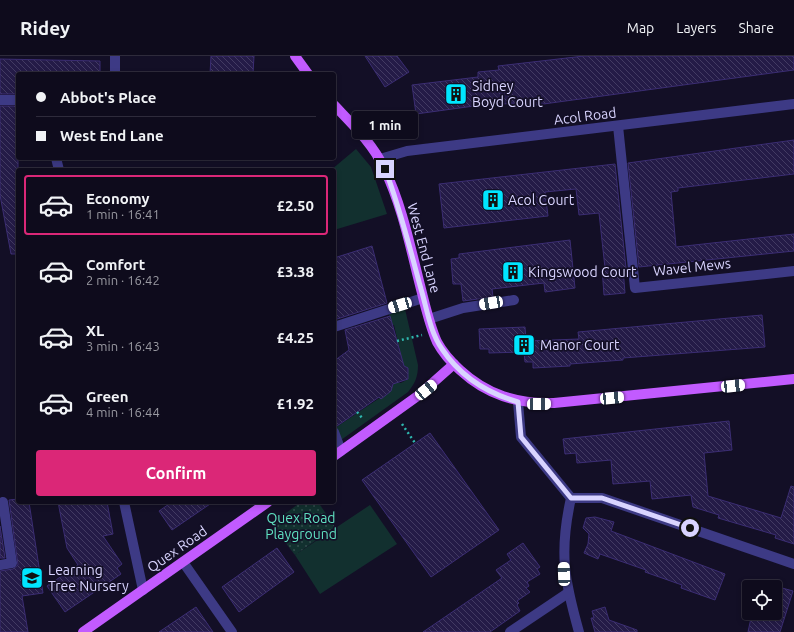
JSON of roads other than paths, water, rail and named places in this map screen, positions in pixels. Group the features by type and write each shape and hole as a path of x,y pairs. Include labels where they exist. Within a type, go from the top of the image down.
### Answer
{"main road":[{"path":"295,56 307,72"},
{"name":"West End Lane","path":"336,107 380,159 399,208 429,319 441,349 468,378 488,391 518,402 539,404 794,379"},
{"path":"337,453 432,385 454,364"},
{"name":"Quex Road","path":"83,632 265,504"}],"street":[{"path":"115,56 115,72"},
{"path":"0,100 16,100"},
{"name":"Acol Road","path":"380,159 407,151 794,104"},
{"name":"Wavel Mews","path":"618,126 635,288 794,271"},
{"path":"336,326 424,298"},
{"path":"429,319 463,308 514,300"},
{"path":"518,402 521,437 571,498"},
{"path":"571,498 602,498 794,564"},
{"path":"571,498 566,523 564,574 579,632"},
{"path":"0,565 12,562 3,502"},
{"path":"124,504 143,590"},
{"path":"183,562 232,632"},
{"path":"510,632 568,593"}],"place":[{"name":"Sidney Boyd Court","path":"456,94"},
{"name":"Acol Court","path":"493,200"},
{"name":"Kingswood Court","path":"513,272"},
{"name":"Manor Court","path":"524,345"},
{"name":"Learning Tree Nursery","path":"32,578"}],"park label":[{"name":"Quex Road Playground","path":"301,526"}]}
